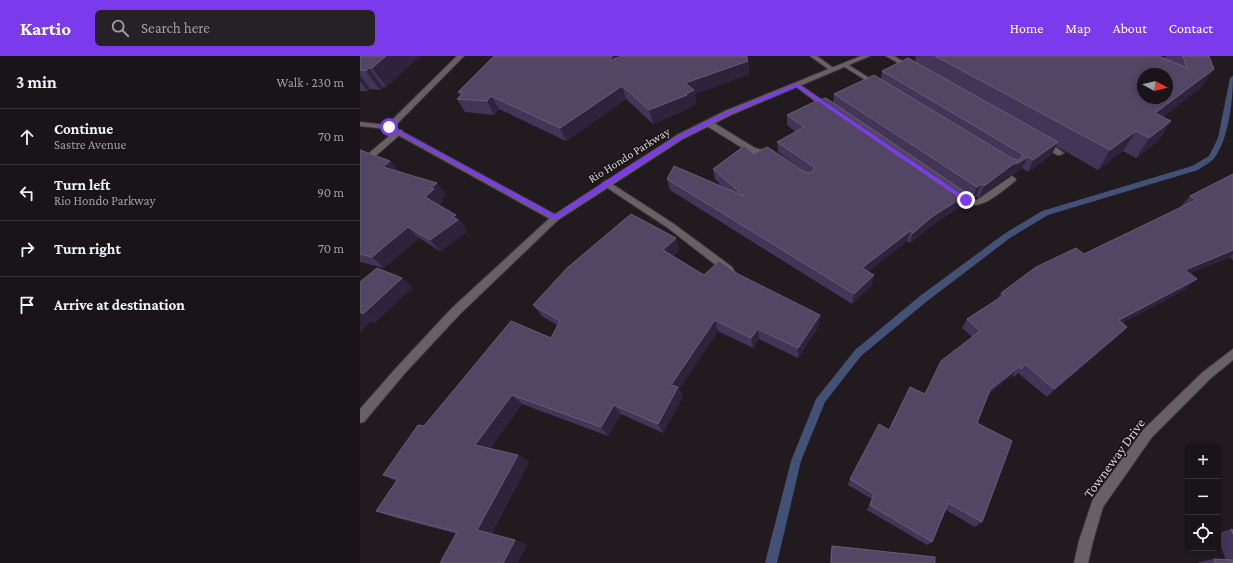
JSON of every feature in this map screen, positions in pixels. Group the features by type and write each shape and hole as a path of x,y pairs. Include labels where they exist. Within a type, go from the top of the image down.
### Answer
{"street":[{"path":"389,127 461,56"},
{"path":"813,56 833,70"},
{"name":"Rio Hondo Parkway","path":"360,418 456,311 555,218 606,183 680,137 728,113 867,56"},
{"path":"889,56 916,71"},
{"path":"844,65 885,90"},
{"path":"797,85 836,112"},
{"path":"708,123 752,150 773,155 779,159"},
{"path":"360,124 389,127 555,218"},
{"path":"360,165 399,132"},
{"path":"1040,141 1060,152"},
{"path":"946,187 973,203 982,202 1012,179"},
{"path":"606,183 671,226 737,276"},
{"name":"Towneway Drive","path":"1081,563 1086,541 1098,504 1148,433 1207,375 1233,354"}],"building":[{"path":"360,56 386,56 366,71 360,70"},
{"path":"494,56 612,56 609,61 622,56 746,56 748,61 685,83 694,90 686,94 687,95 649,110 622,86 560,128 491,96 487,101 457,99 463,93 458,92"},
{"path":"935,56 1159,56 1187,68 1183,56 1209,56 1214,69 1173,100 1173,68 1137,68 1137,104 1167,104 1155,113 1171,121 1149,138 1136,131 1110,150"},
{"path":"908,58 1058,142 1033,160 1028,157 1018,163 1013,164 984,186 981,184 977,187 834,94 874,75 1013,159 1018,160 1022,157 1022,154 882,71"},
{"path":"826,98 968,194 933,216 913,233 910,231 862,268 874,275 854,294 667,179 674,166 744,196 713,169 744,146 754,154 767,147 805,172 810,173 814,170 814,167 777,142 804,127 787,115"},
{"path":"360,150 390,161 383,167 437,183 431,188 434,189 425,197 456,215 452,217 458,220 430,240 408,227 372,257 360,254"},
{"path":"1233,174 1233,250 1185,270 1197,279 1119,320 1127,327 1054,389 1025,364 1021,369 1019,367 990,390 977,423 1012,441 982,522 948,503 932,542 870,505 874,494 850,479 879,424 889,430 910,387 925,394 941,361 980,331 967,319 1004,295 1001,293 1036,267 1076,248 1084,254 1196,200 1190,196"},
{"path":"631,214 676,238 663,250 704,275 719,261 738,274 820,315 798,348 758,329 751,338 715,320 671,385 678,387 658,424 614,405 601,427 512,395 475,445 518,455 477,530 515,540 503,563 440,563 457,532 376,511 398,479 383,475 418,425 424,426 511,321 551,338 560,321 533,305 567,268"},
{"path":"377,268 402,278 363,314 360,312 360,282"},
{"path":"832,546 935,557 935,563 831,563"},
{"path":"1214,559 1233,560 1233,563 1215,563"}],"waterway":[{"path":"771,563 796,461 821,399 858,353 923,299 1007,236 1045,213 1195,168 1212,157 1221,138 1233,78"}],"route":[{"path":"389,127 555,218 636,164 680,137 728,113 797,85 966,200"}]}
